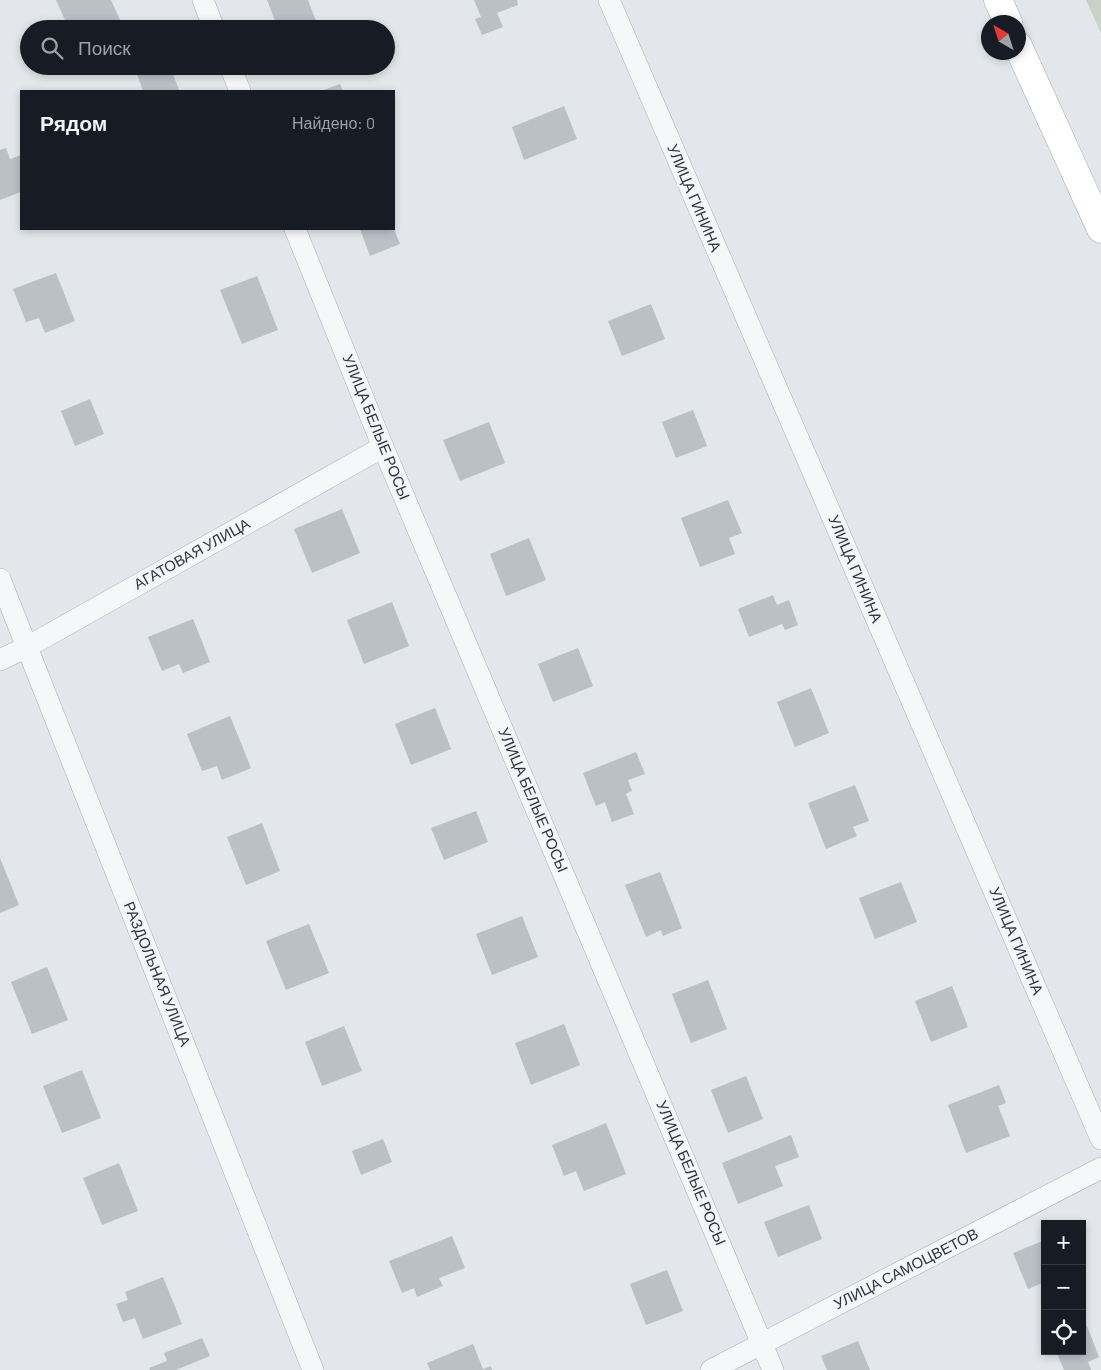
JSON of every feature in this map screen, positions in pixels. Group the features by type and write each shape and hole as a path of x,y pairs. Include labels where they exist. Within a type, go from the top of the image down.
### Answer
{"main road":[{"path":"998,0 1005,15"},
{"path":"1024,60 1101,228"}],"street":[{"path":"203,0 211,20"},
{"name":"УЛИЦА ГИНИНА","path":"609,0 1101,1139"},
{"path":"234,75 240,90"},
{"name":"УЛИЦА БЕЛЫЕ РОСЫ","path":"295,230 383,447 773,1370"},
{"name":"АГАТОВАЯ УЛИЦА","path":"0,660 27,647 383,447"},
{"name":"РАЗДОЛЬНАЯ УЛИЦА","path":"0,579 313,1370"},
{"name":"УЛИЦА САМОЦВЕТОВ","path":"711,1370 1101,1168"}],"green space":[{"path":"1086,0 1101,0 1101,33"}],"building":[{"path":"56,0 111,0 120,20 65,20"},
{"path":"267,0 308,0 316,20 275,20"},
{"path":"474,0 517,0 518,5 497,13 503,27 482,35 475,19 481,17"},
{"path":"137,75 173,75 179,90 143,90"},
{"path":"340,84 343,90 324,90"},
{"path":"564,106 577,139 524,160 512,127"},
{"path":"6,148 10,159 20,155 20,192 0,200 0,150"},
{"path":"360,230 394,230 400,244 370,256"},
{"path":"56,273 75,321 45,333 39,318 26,322 13,289"},
{"path":"257,276 278,330 242,344 220,290"},
{"path":"651,304 665,339 622,356 608,321"},
{"path":"90,399 104,434 75,446 61,411"},
{"path":"693,410 707,446 676,458 662,422"},
{"path":"489,422 505,463 460,481 443,440"},
{"path":"728,500 742,533 729,538 735,554 700,567 681,518"},
{"path":"342,509 360,553 312,573 294,529"},
{"path":"529,538 546,580 506,596 490,554"},
{"path":"773,595 777,605 789,600 798,625 785,630 782,624 749,637 738,609"},
{"path":"392,602 409,646 364,664 347,620"},
{"path":"193,619 210,662 183,673 179,664 162,671 148,637"},
{"path":"578,648 593,686 553,702 538,664"},
{"path":"811,688 829,733 795,747 777,702"},
{"path":"435,708 451,749 411,765 395,724"},
{"path":"230,716 251,768 222,780 217,766 202,771 187,734"},
{"path":"636,752 645,774 628,780 632,791 626,794 634,814 612,822 605,802 596,806 583,773"},
{"path":"855,785 869,821 853,827 857,836 826,849 808,803"},
{"path":"476,811 488,842 444,860 431,828"},
{"path":"262,823 280,871 246,885 227,837"},
{"path":"0,858 19,905 0,913"},
{"path":"660,872 682,928 663,936 661,930 646,937 625,885"},
{"path":"901,882 917,922 875,939 859,898"},
{"path":"522,916 538,957 492,975 476,934"},
{"path":"309,924 329,973 286,990 266,941"},
{"path":"47,967 68,1020 32,1034 11,982"},
{"path":"708,980 727,1029 691,1043 672,994"},
{"path":"952,986 968,1027 931,1042 915,1001"},
{"path":"564,1024 580,1065 531,1085 515,1043"},
{"path":"344,1026 362,1071 322,1086 305,1042"},
{"path":"82,1070 101,1118 62,1133 43,1086"},
{"path":"746,1076 763,1119 728,1133 711,1090"},
{"path":"999,1085 1006,1103 998,1106 1010,1136 966,1153 948,1105"},
{"path":"606,1123 626,1174 584,1191 576,1171 564,1176 552,1145"},
{"path":"791,1135 799,1157 775,1166 783,1186 738,1204 722,1163"},
{"path":"383,1139 392,1162 361,1175 352,1151"},
{"path":"119,1163 138,1211 102,1225 83,1178"},
{"path":"809,1205 822,1239 778,1257 764,1222"},
{"path":"452,1236 465,1268 439,1278 443,1286 417,1297 414,1288 402,1293 389,1261"},
{"path":"1041,1242 1041,1284 1028,1289 1013,1253"},
{"path":"667,1270 683,1311 646,1325 630,1284"},
{"path":"163,1277 182,1324 143,1339 135,1318 123,1322 116,1304 128,1300 125,1292"},
{"path":"1086,1326 1099,1357 1088,1362 1091,1370 1064,1370 1058,1355 1086,1355"},
{"path":"202,1338 210,1356 176,1370 150,1370 149,1368 167,1361 164,1353"},
{"path":"858,1341 870,1370 827,1370 821,1356"},
{"path":"473,1344 483,1369 491,1366 492,1370 430,1370 427,1363"}]}
